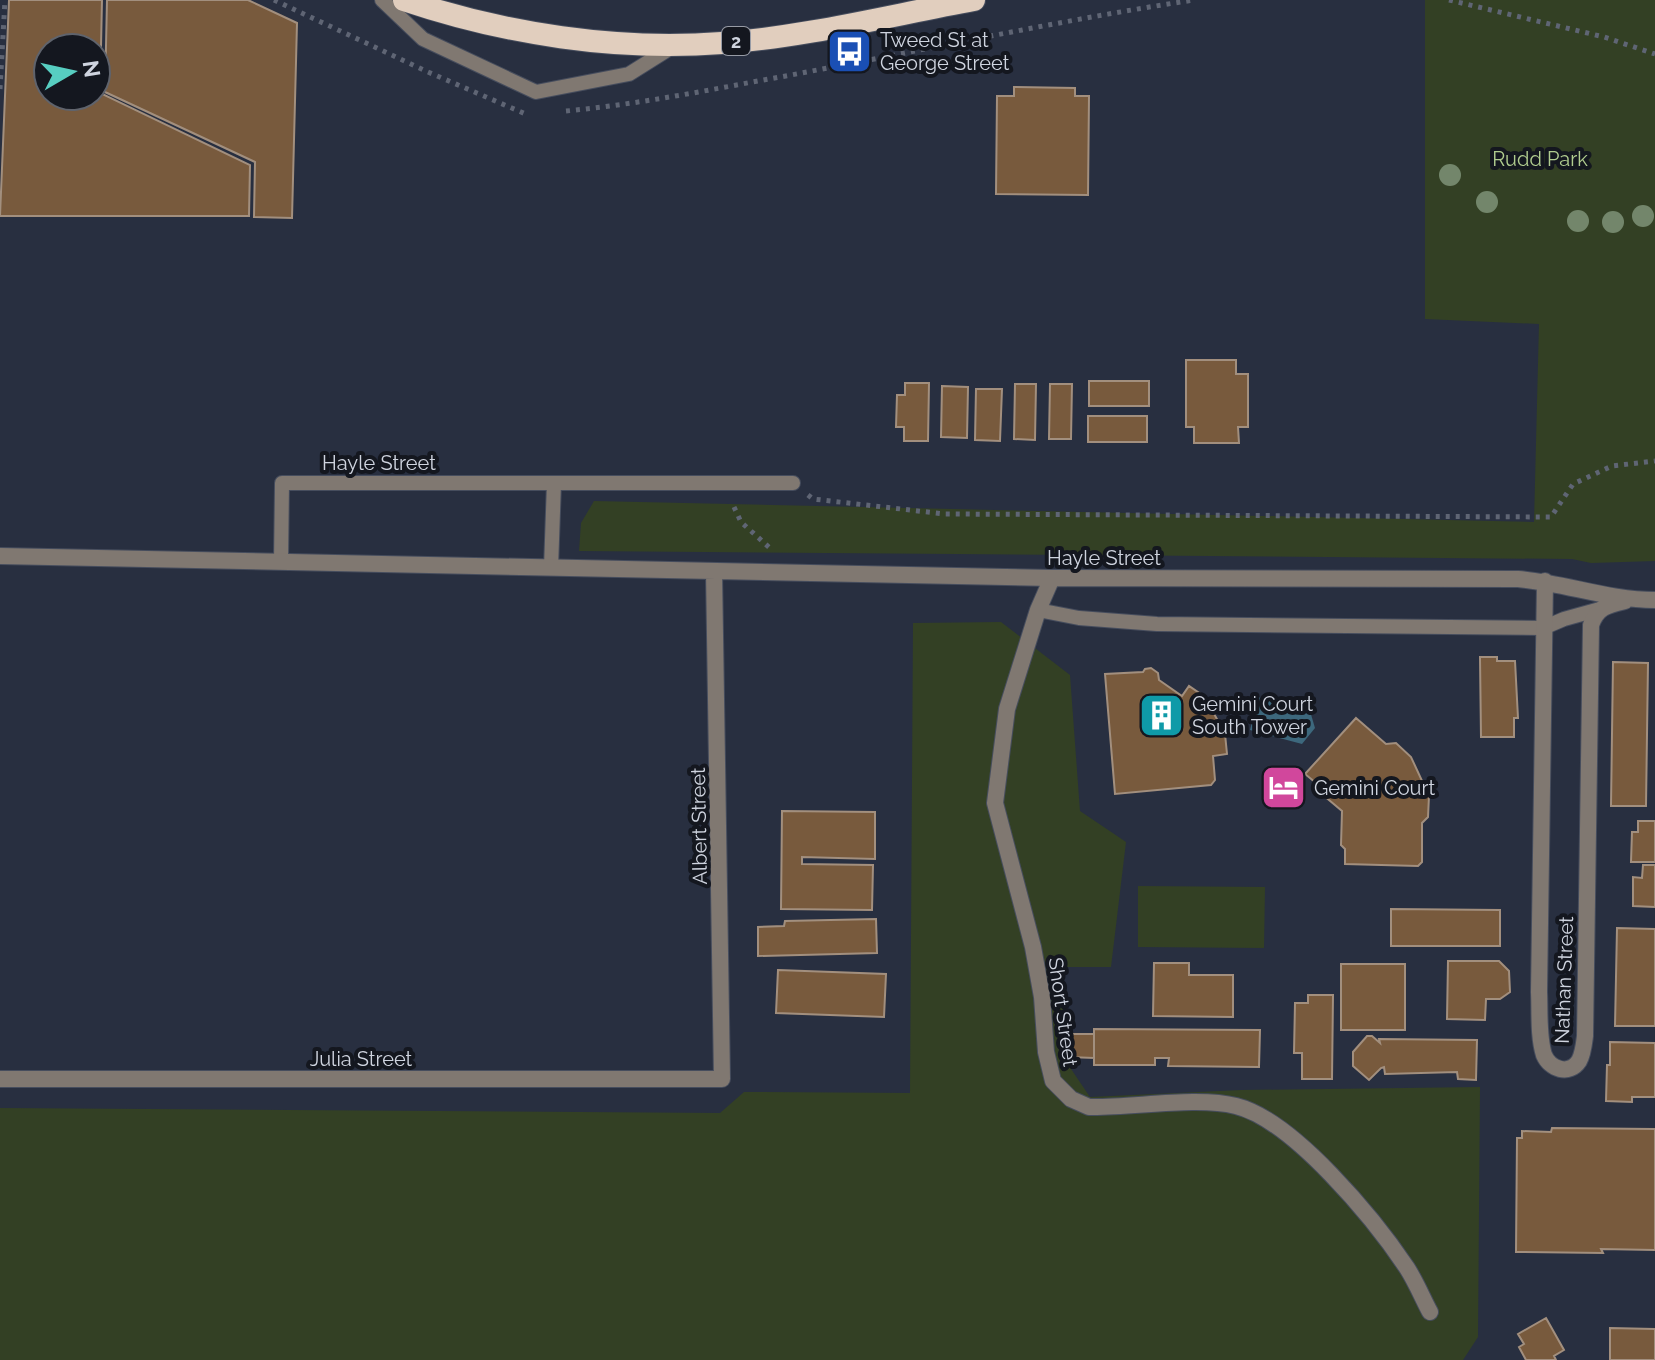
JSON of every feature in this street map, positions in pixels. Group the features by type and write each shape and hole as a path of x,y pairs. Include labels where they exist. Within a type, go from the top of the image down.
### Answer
{"highway":[{"name":"2","path":"404,0 443,13 536,33 675,45 770,37 974,0"}],"street":[{"name":"Hayle Street","path":"0,556 1052,578 1518,579 1545,581 1631,600 1655,600"},
{"name":"Albert Street","path":"714,572 722,1079"},
{"name":"Short Street","path":"1052,578 1038,610 1007,709 995,803 1033,947 1042,997 1046,1052 1053,1081 1071,1099 1089,1107 1214,1103 1257,1113 1317,1161 1377,1225 1409,1272 1430,1312"},
{"name":"Nathan Street","path":"1545,581 1540,1005 1544,1055 1552,1066 1565,1070 1576,1064 1584,1045 1590,635 1594,615 1600,609"},
{"path":"1600,609 1631,600"},
{"name":"Julia Street","path":"0,1079 722,1079"}],"lane":[{"path":"382,0 423,39 536,92 629,74 675,45"},
{"name":"Hayle Street","path":"281,562 282,483 793,483"},
{"path":"551,568 554,483"},
{"path":"1038,610 1079,618 1157,624 1543,628 1600,609"}],"path":[{"path":"0,89 5,0"},
{"path":"1449,0 1604,37 1655,54"},
{"path":"793,483 813,499 945,514 1551,517 1573,484 1612,466 1655,461"},
{"path":"734,507 741,522 776,553"}],"green space":[{"name":"Rudd Park","path":"1425,0 1655,0 1655,561 1591,563 1572,559 579,551 581,523 594,501 1534,522 1539,324 1425,319"},
{"path":"1001,622 1070,675 1080,811 1126,842 1111,967 1063,967 1067,1063 1090,1097 1241,1090 1480,1087 1478,1337 1463,1360 0,1360 0,1108 720,1113 744,1092 910,1093 913,623"},
{"path":"1138,886 1265,887 1264,948 1138,947"}],"water":[{"path":"1258,697 1310,711 1315,728 1302,744 1250,730"}],"building":[{"path":"9,0 102,0 101,32 32,32 32,112 112,112 112,99 250,165 249,216 0,216"},
{"path":"107,0 248,0 297,23 292,218 254,217 255,162 112,95 112,32 106,32"},
{"path":"1014,87 1075,88 1075,96 1089,96 1088,195 996,194 997,96 1014,96"},
{"path":"1186,360 1236,360 1236,374 1248,374 1248,427 1238,427 1239,443 1194,443 1194,427 1186,427"},
{"path":"1089,381 1149,381 1149,406 1089,406"},
{"path":"905,383 929,383 928,441 904,441 904,427 896,427 897,395 905,395"},
{"path":"1015,384 1036,384 1035,440 1014,439"},
{"path":"1050,384 1072,384 1071,439 1049,439"},
{"path":"942,386 968,387 967,438 941,437"},
{"path":"976,389 1002,389 1000,441 975,440"},
{"path":"1088,416 1147,416 1147,442 1088,442"},
{"path":"1480,657 1515,661 1518,718 1514,718 1514,737 1481,737"},
{"path":"1613,662 1648,663 1646,806 1611,806"},
{"name":"Gemini Court South Tower","path":"1151,668 1158,673 1159,680 1182,696 1189,686 1205,697 1225,734 1227,754 1213,756 1215,780 1211,785 1115,794 1105,674 1143,672"},
{"path":"1356,718 1386,744 1396,743 1411,757 1429,796 1428,817 1422,823 1422,862 1418,866 1345,864 1345,849 1341,845 1342,811 1316,789 1316,783 1305,774"},
{"path":"782,811 875,812 875,859 802,857 802,864 873,865 872,910 781,909"},
{"path":"1638,821 1655,821 1655,862 1631,862 1632,832 1638,832"},
{"path":"1643,865 1655,865 1655,907 1633,906 1633,877 1642,878"},
{"path":"1391,909 1500,910 1500,946 1391,946"},
{"path":"876,919 877,953 758,956 758,927 784,926 785,921"},
{"path":"1617,928 1655,929 1655,1026 1615,1026"},
{"path":"1448,961 1499,961 1509,971 1510,992 1500,999 1486,999 1485,1020 1447,1019"},
{"path":"1154,963 1189,963 1189,975 1233,975 1233,1017 1153,1016"},
{"path":"1341,964 1405,964 1405,1030 1341,1030"},
{"path":"778,970 886,974 884,1017 776,1013"},
{"path":"1308,995 1333,995 1332,1079 1302,1079 1302,1053 1294,1053 1295,1003 1308,1003"},
{"path":"1094,1029 1260,1030 1259,1067 1168,1066 1169,1058 1155,1058 1155,1065 1094,1065"},
{"path":"1069,1034 1094,1034 1094,1058 1069,1057"},
{"path":"1367,1036 1380,1043 1379,1039 1477,1040 1476,1080 1458,1079 1457,1072 1385,1074 1384,1067 1369,1080 1353,1066 1353,1052"},
{"path":"1610,1042 1655,1043 1655,1097 1632,1097 1632,1102 1606,1101"},
{"path":"1552,1128 1655,1129 1655,1250 1516,1252 1517,1138 1522,1138 1522,1131 1551,1132"},
{"path":"1546,1318 1564,1350 1554,1356 1556,1360 1526,1360 1519,1347 1524,1344 1518,1334"},
{"path":"1610,1328 1655,1329 1655,1360 1610,1360"}],"place":[{"name":"Tweed St at George Street","path":"849,52"},
{"name":"Gemini Court South Tower","path":"1161,715"},
{"name":"Gemini Court","path":"1283,788"}]}
